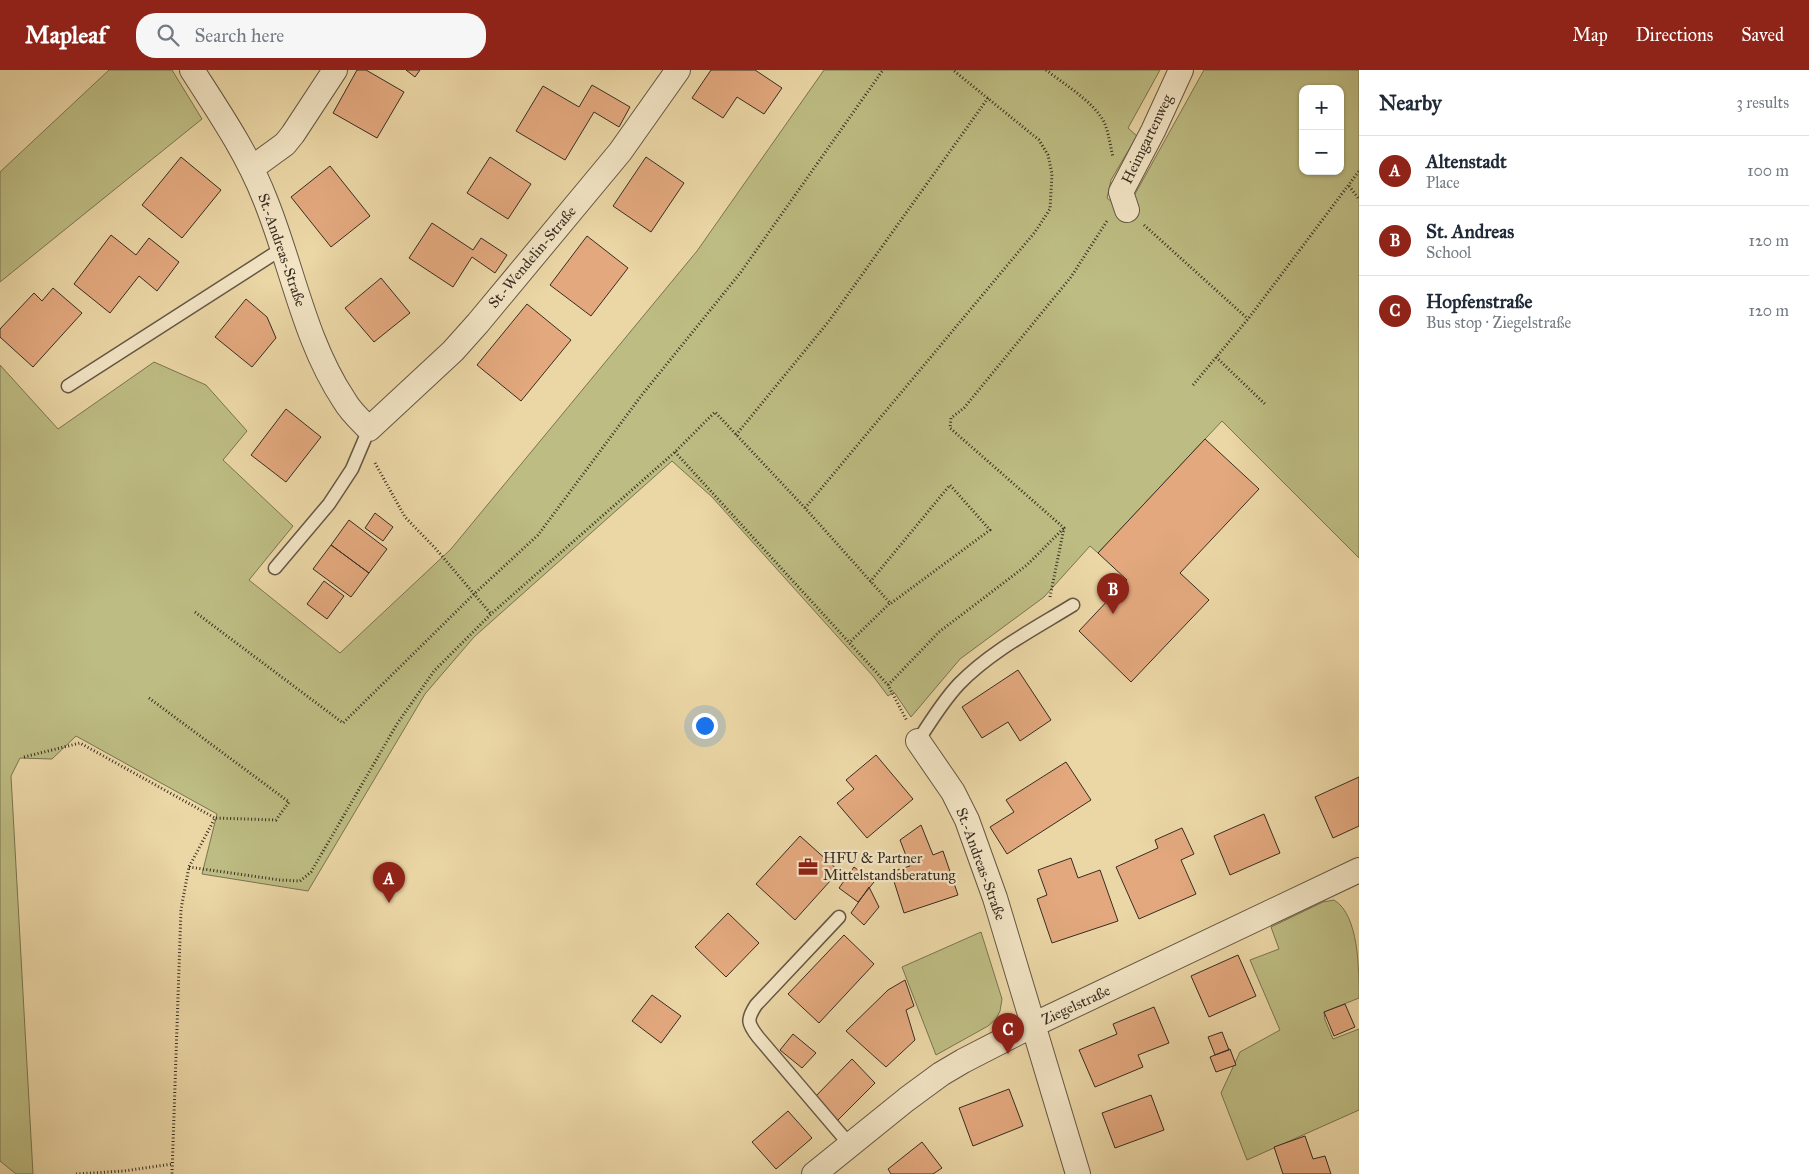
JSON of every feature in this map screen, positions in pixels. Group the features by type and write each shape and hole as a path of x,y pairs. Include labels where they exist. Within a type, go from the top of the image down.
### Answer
{"street":[{"name":"St.-Andreas-Straße","path":"192,70 252,168 283,248 312,336 332,382 345,403 369,429"},
{"path":"252,168 294,134 335,70"},
{"name":"St.-Wendelin-Straße","path":"369,429 453,350 478,323 620,152 678,70"},
{"name":"Heimgartenweg","path":"1124,201 1180,70"},
{"name":"St.-Andreas-Straße","path":"918,741 953,792 967,820 995,898 1078,1174"},
{"name":"Ziegelstraße","path":"814,1174 941,1074 963,1061 1033,1025 1356,878"}],"lane":[{"path":"68,386 283,248"},
{"path":"274,568 329,504 352,469 369,429"},
{"path":"918,741 958,685 975,670 1010,643 1074,605"},
{"path":"839,917 756,1006 748,1021 758,1037 850,1145"}],"path":[{"path":"195,612 343,723 474,594 538,535 641,396 741,272 884,70"},
{"path":"805,508 1035,232 1050,209 1052,174 1048,155 1040,140 954,70"},
{"path":"1046,70 1087,101 1100,115 1109,136 1124,201 1248,319"},
{"path":"736,434 829,321 988,98"},
{"path":"1193,385 1248,319 1359,171"},
{"path":"1349,186 1359,199"},
{"path":"1064,528 950,428 951,418 964,408 1070,278 1124,201"},
{"path":"1216,357 1266,405"},
{"path":"190,867 280,880 300,881 311,872 397,724 434,671 491,614 675,452 715,412 805,508 890,604 887,606"},
{"path":"369,429 372,458 405,517 436,548 491,614"},
{"path":"675,452 888,685 918,741"},
{"path":"849,643 887,606 990,530 950,485 870,582"},
{"path":"1053,584 1064,528"},
{"path":"888,685 939,632 1027,565 1064,528"},
{"path":"24,757 80,743 215,818 276,820 289,802 150,698"},
{"path":"172,1174 181,909 190,867 215,818"},
{"path":"76,1174 124,1172 172,1164"}],"shaded area":[{"path":"109,70 172,70 202,119 0,282 0,172"},
{"path":"824,70 1160,70 1128,128 1137,136 1111,180 1107,198 1125,212 1204,70 1359,70 1359,558 1222,421 1098,553 1090,546 1044,597 960,659 911,717 894,692 888,696 873,676 712,497 672,461 474,637 425,694 308,891 202,874 217,814 76,736 52,759 20,758 11,776 33,1174 16,1174 0,1161 0,365 58,429 154,362 206,385 247,431 223,460 293,526 249,580 340,653 451,549 697,251"},
{"path":"1334,900 1342,907 1353,930 1358,958 1359,998 1324,1012 1325,1020 1333,1039 1359,1029 1359,1110 1247,1160 1221,1093 1240,1052 1280,1030 1250,960 1279,949 1271,927 1323,902"},
{"path":"981,932 1002,999 1000,1011 996,1019 988,1026 936,1055 902,967"}],"building":[{"path":"357,70 366,70 404,92 377,138 333,113"},
{"path":"406,70 420,70 415,77"},
{"path":"711,70 755,70 782,88 764,114 737,97 723,118 692,98"},
{"path":"592,85 630,107 619,127 594,112 565,160 516,131 543,86 579,107"},
{"path":"181,157 221,190 182,238 142,205"},
{"path":"490,157 531,184 508,219 467,193"},
{"path":"646,157 684,183 651,232 613,206"},
{"path":"330,166 370,216 331,247 291,197"},
{"path":"432,223 473,250 481,238 507,255 495,273 472,257 453,287 409,258"},
{"path":"111,235 136,255 149,238 179,262 157,291 139,276 110,313 74,284"},
{"path":"587,236 628,268 591,316 550,285"},
{"path":"381,278 410,313 374,342 345,308"},
{"path":"53,288 82,313 33,367 0,337 0,329 34,293 42,301"},
{"path":"246,299 267,317 276,338 252,367 215,337"},
{"path":"527,304 571,340 521,401 477,365"},
{"path":"286,409 321,437 286,482 251,455"},
{"path":"1205,439 1259,489 1180,573 1209,600 1131,682 1079,631 1127,580 1098,553"},
{"path":"375,513 393,527 383,541 365,528"},
{"path":"349,520 387,549 369,573 331,545"},
{"path":"331,545 369,573 351,597 313,569"},
{"path":"324,581 344,596 327,619 307,604"},
{"path":"1018,670 1051,720 1020,741 1008,722 982,738 962,707"},
{"path":"876,755 913,799 867,838 837,803 854,789 846,780"},
{"path":"1066,762 1091,800 1007,854 990,827 1014,812 1006,800"},
{"path":"1359,777 1359,826 1333,838 1315,797"},
{"path":"1264,814 1280,853 1230,875 1214,836"},
{"path":"921,825 933,855 943,851 958,895 904,913 891,872 910,866 900,840"},
{"path":"1182,828 1194,854 1181,860 1196,894 1139,919 1116,867 1158,848 1155,840"},
{"path":"800,836 839,871 795,920 756,884"},
{"path":"1071,858 1078,878 1100,870 1118,921 1052,943 1037,899 1047,895 1038,870"},
{"path":"854,867 874,882 858,902 839,888"},
{"path":"869,887 879,907 864,925 851,913"},
{"path":"728,913 759,943 726,977 695,947"},
{"path":"844,935 874,964 819,1023 788,994"},
{"path":"1238,955 1256,996 1209,1017 1191,976"},
{"path":"905,980 914,1006 906,1010 915,1040 886,1067 846,1031 888,990"},
{"path":"652,995 681,1016 661,1043 632,1021"},
{"path":"1345,1004 1355,1027 1334,1036 1324,1012"},
{"path":"1154,1007 1169,1043 1138,1055 1143,1067 1095,1087 1079,1050 1117,1034 1113,1024"},
{"path":"1222,1032 1229,1050 1215,1055 1208,1037"},
{"path":"793,1034 816,1053 802,1068 780,1050"},
{"path":"1230,1049 1236,1065 1216,1072 1210,1057"},
{"path":"852,1059 875,1083 837,1121 814,1098"},
{"path":"1009,1089 1023,1126 973,1146 959,1108"},
{"path":"1151,1095 1164,1130 1115,1148 1102,1113"},
{"path":"788,1111 812,1138 776,1169 752,1142"},
{"path":"1305,1136 1313,1159 1325,1156 1331,1174 1283,1174 1274,1147"},
{"path":"922,1142 942,1168 933,1174 891,1174 888,1169"}],"place":[{"name":"St. Andreas","path":"1113,614"},
{"name":"HFU & Partner Mittelstandsberatung","path":"808,867"},
{"name":"Altenstadt","path":"389,903"},
{"name":"Hopfenstraße","path":"1008,1054"}]}
